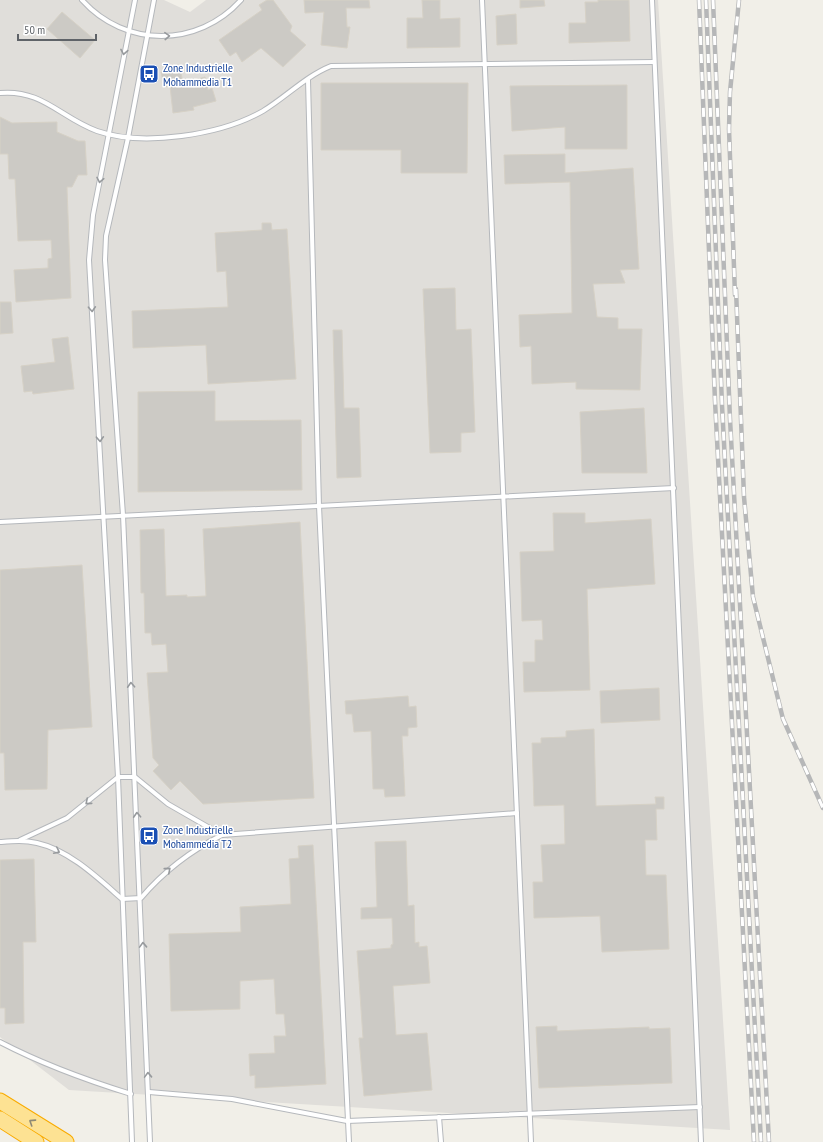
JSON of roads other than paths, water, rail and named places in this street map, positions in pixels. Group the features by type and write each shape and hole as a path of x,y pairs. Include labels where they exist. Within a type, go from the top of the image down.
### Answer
{"highway":[{"path":"0,1101 66,1142"},
{"path":"0,1119 36,1142"}],"lane":[{"path":"82,0 99,16 128,31 147,36 182,35 203,28 223,17 241,0"},
{"path":"132,1142 118,777 89,260 92,222 135,0"},
{"path":"150,1142 124,515 105,260 106,236 128,138 154,0"},
{"path":"482,0 531,1142"},
{"path":"652,0 701,1142"},
{"path":"0,93 27,94 81,124 109,134 128,138 197,133 218,130 241,122 263,111 324,69 331,66 654,62"},
{"path":"308,80 319,506 348,1142"},
{"path":"0,522 104,518 124,515 674,488"},
{"path":"20,840 67,818 118,777 135,777 168,804 222,835"},
{"path":"0,842 20,840 38,843 68,857 95,876 122,899 141,898 157,880 180,860 222,835 517,813"},
{"path":"0,1042 46,1065 76,1077 131,1094"},
{"path":"149,1092 232,1099 347,1122 700,1106"},
{"path":"440,1118 442,1142"}],"railway":[{"path":"699,0 715,401 754,1142"},
{"path":"706,0 722,405 761,1142"},
{"path":"713,0 730,419 769,1142"},
{"path":"735,295 729,129 730,92 739,0"},
{"path":"736,289 744,497 753,597 783,719 823,808"}],"place":[{"name":"Zone Industrielle Mohammedia T1","path":"149,74"},
{"name":"Zone Industrielle Mohammedia T2","path":"149,836"}]}
